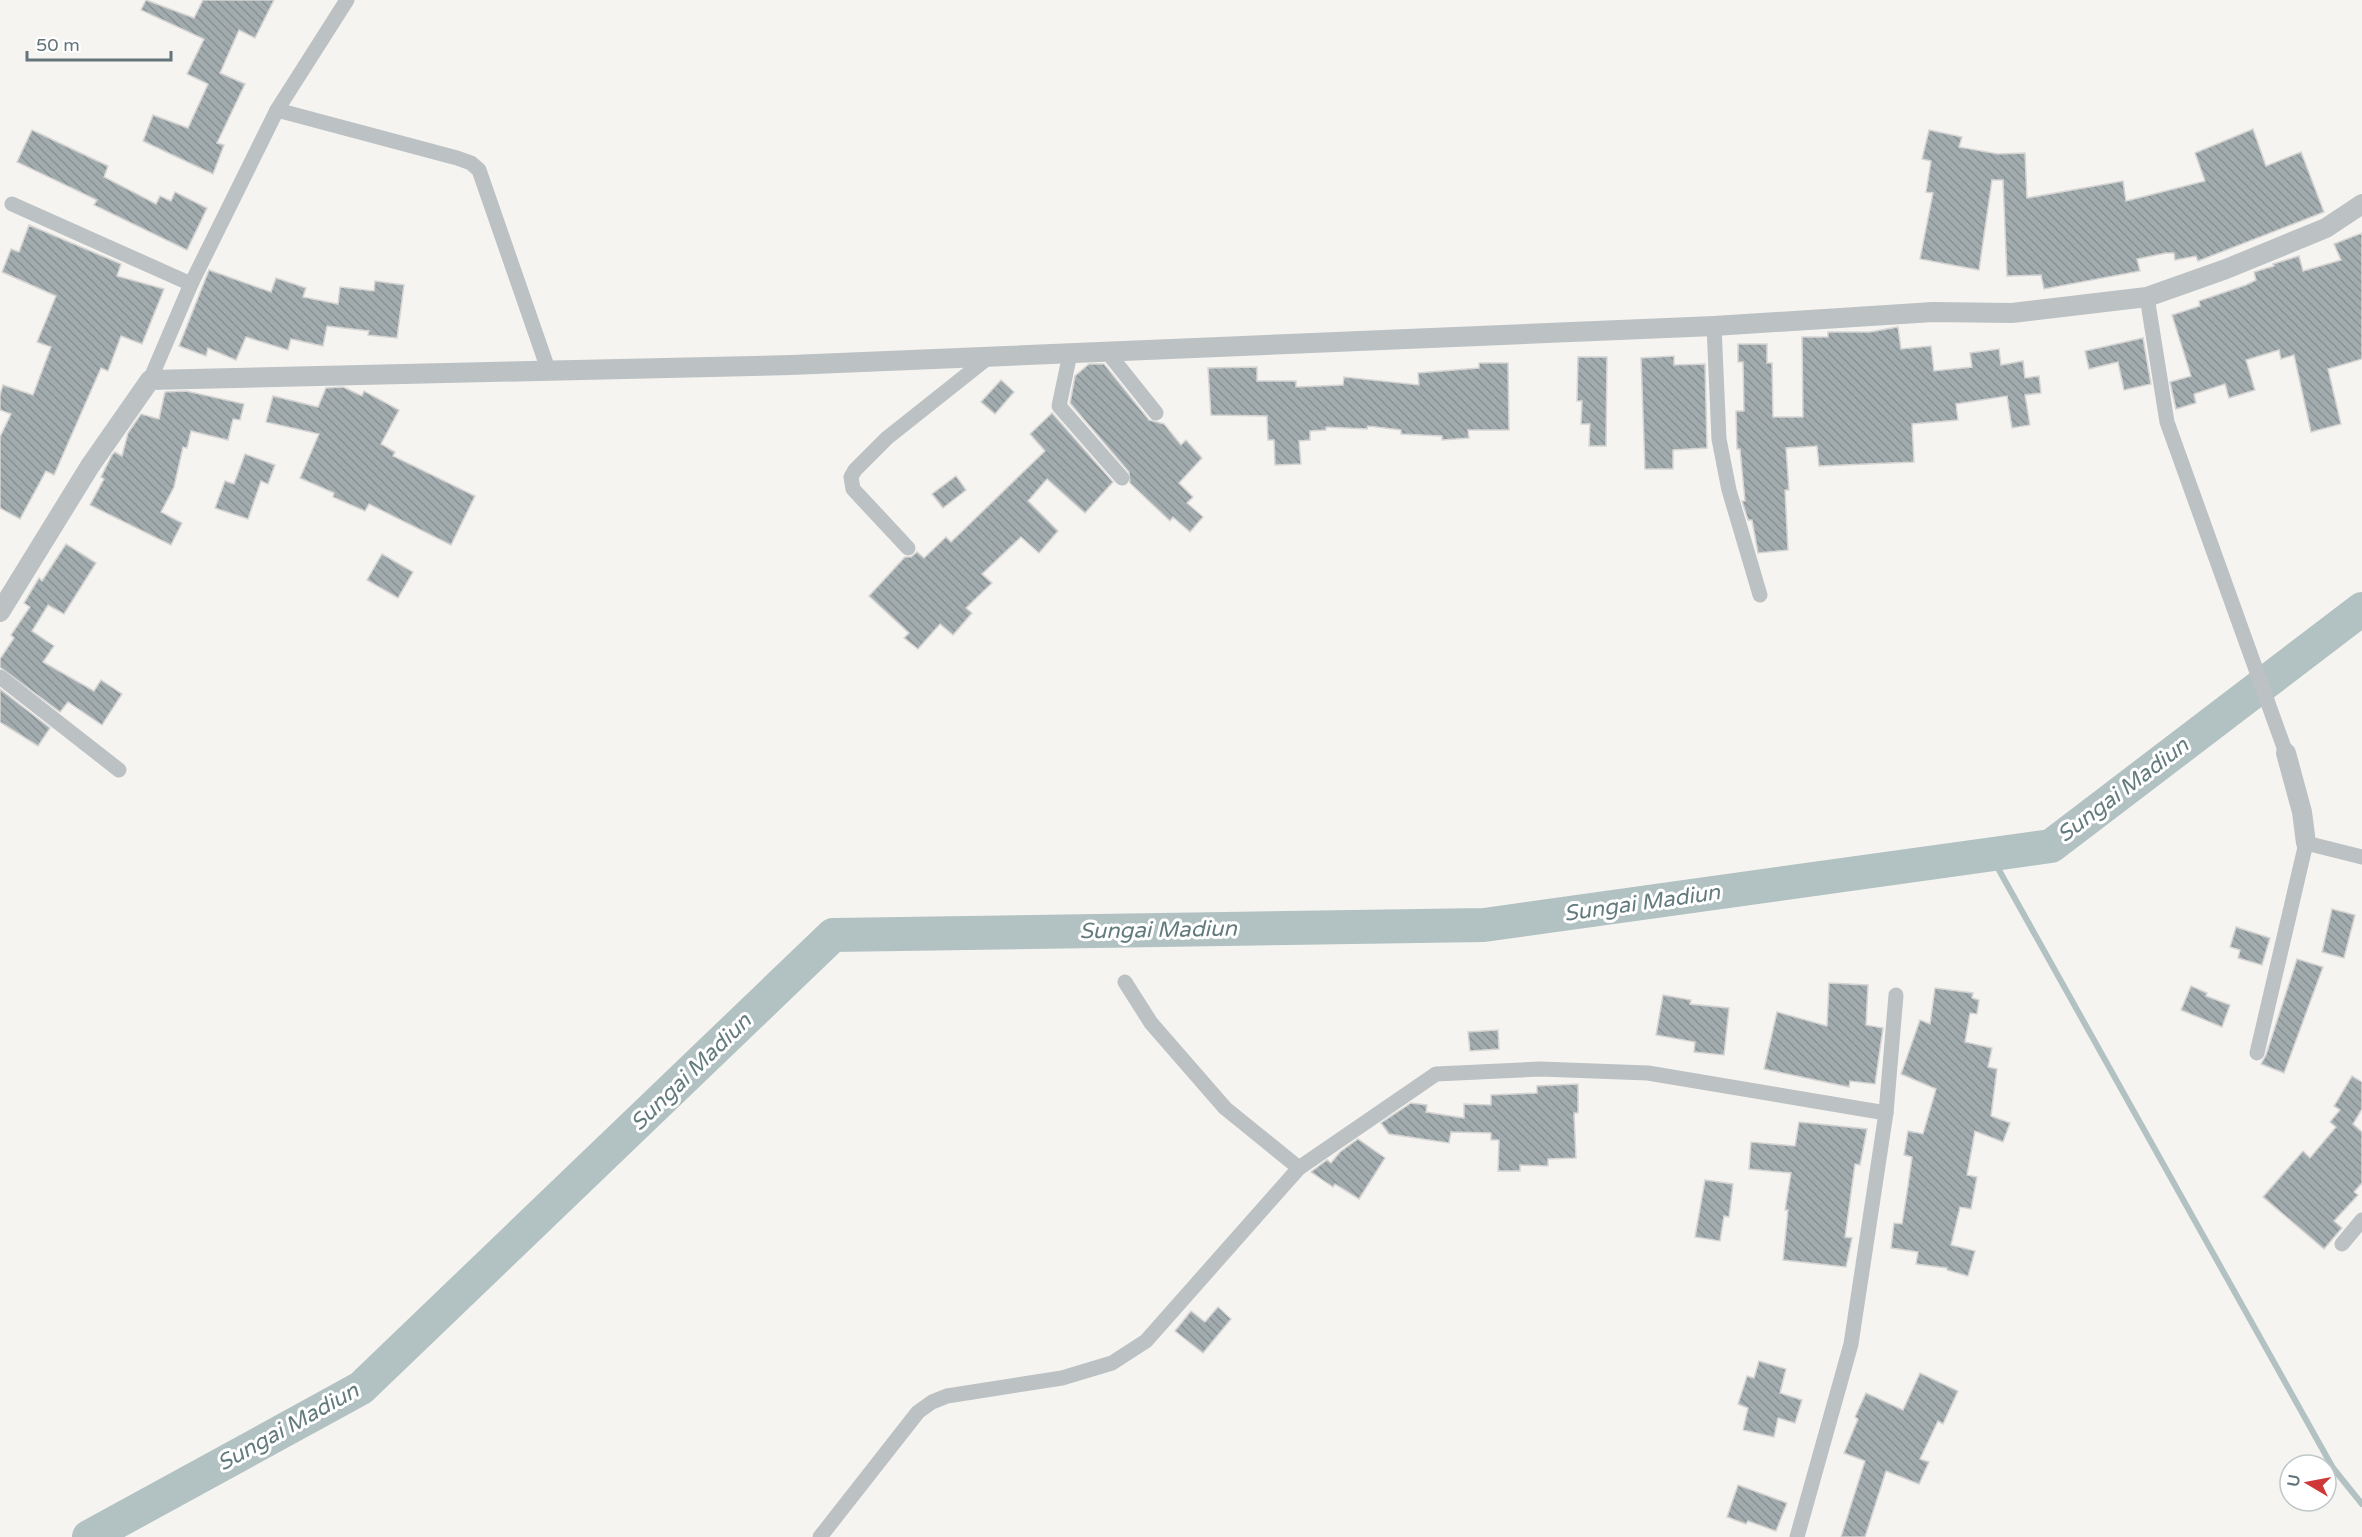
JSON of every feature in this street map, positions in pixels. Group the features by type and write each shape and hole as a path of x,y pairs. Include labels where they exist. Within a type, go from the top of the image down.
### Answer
{"street":[{"path":"0,612 90,466 150,380 191,284 277,110 347,0"},
{"path":"277,110 457,158 471,163 479,170 549,372"},
{"path":"12,204 191,284"},
{"path":"150,380 549,372 1108,353 1714,326 1933,312 2012,313 2147,297 2226,269 2326,228 2362,204"},
{"path":"2147,297 2167,422 2286,753 2302,812 2307,843 2257,1053"},
{"path":"1714,326 1719,439 1729,490 1760,596"},
{"path":"1108,353 1156,413"},
{"path":"1070,354 1059,406 1122,478"},
{"path":"908,548 853,489 851,477 855,470 887,438 990,357"},
{"path":"0,677 119,770"},
{"path":"2307,843 2362,857"},
{"path":"1125,982 1151,1023 1225,1108 1299,1167"},
{"path":"1797,1537 1851,1344 1886,1113 1896,995"},
{"path":"820,1537 918,1412 932,1402 947,1396 1062,1378 1112,1363 1146,1341 1299,1167 1436,1074 1539,1069 1648,1073 1886,1113"},
{"path":"2342,1244 2362,1220"}],"building":[{"path":"146,0 194,18 203,0 274,0 255,38 239,30 220,73 245,84 217,143 224,145 213,174 143,141 153,115 188,128 208,84 187,74 204,39 141,10"},
{"path":"2253,129 2266,166 2301,152 2324,212 2198,261 2196,256 2175,260 2174,253 2166,253 2137,259 2140,271 2044,289 2041,275 2007,276 2003,180 1992,180 1979,270 1920,259 1933,193 1926,192 1931,161 1922,159 1929,130 1962,137 1959,147 1998,154 2025,153 2027,198 2123,181 2126,201 2205,181 2195,153"},
{"path":"32,130 108,166 104,177 156,204 160,196 171,201 175,192 207,208 187,250 94,205 97,200 17,162"},
{"path":"29,225 121,264 117,276 164,289 142,344 121,336 108,371 101,368 54,475 46,471 20,519 0,508 0,437 11,414 0,410 0,395 3,385 33,395 51,347 37,342 56,296 2,272 11,249 19,252"},
{"path":"2362,233 2362,359 2328,369 2341,424 2311,432 2294,355 2281,359 2279,350 2246,360 2255,390 2229,398 2225,384 2194,394 2196,403 2176,409 2170,382 2191,376 2172,315 2200,306 2199,301 2256,280 2254,272 2274,266 2273,264 2299,256 2303,271 2341,260 2334,244"},
{"path":"209,270 271,292 276,278 306,288 303,297 338,304 340,287 374,291 375,281 404,285 397,338 368,335 369,331 327,326 323,346 291,339 288,350 246,337 236,360 208,348 206,356 179,346"},
{"path":"1898,327 1901,349 1931,346 1934,371 1972,367 1970,353 1999,349 2001,365 2023,361 2025,378 2039,376 2041,393 2025,395 2030,425 2012,428 2007,396 1956,404 1958,420 1912,424 1914,462 1819,466 1817,446 1786,448 1789,490 1785,490 1788,550 1758,553 1752,520 1748,520 1742,501 1745,501 1740,449 1737,449 1736,411 1744,411 1743,362 1738,362 1738,344 1767,344 1767,363 1772,363 1773,417 1803,417 1802,337 1828,337 1828,332 1870,332"},
{"path":"2143,338 2151,384 2124,390 2118,362 2089,369 2085,351"},
{"path":"1674,356 1674,365 1705,364 1707,448 1673,450 1673,469 1645,469 1641,358"},
{"path":"1578,357 1607,357 1606,446 1589,446 1590,424 1581,424 1582,401 1577,401"},
{"path":"1479,363 1508,363 1509,430 1468,430 1469,438 1442,440 1442,436 1401,434 1401,430 1368,426 1367,429 1326,427 1326,430 1310,431 1310,440 1299,441 1301,464 1275,465 1274,440 1268,440 1267,416 1211,415 1208,368 1257,367 1257,381 1296,381 1296,387 1343,385 1344,377 1419,385 1418,373 1479,368"},
{"path":"1089,364 1104,364 1149,420 1164,424 1181,445 1186,440 1202,458 1179,483 1193,497 1187,503 1203,517 1190,532 1173,517 1170,521 1130,483 1129,472 1070,403 1075,376"},
{"path":"1001,380 1014,392 995,414 981,402"},
{"path":"343,387 362,396 364,391 399,410 381,444 395,452 393,456 475,496 451,545 369,504 365,511 333,497 334,493 300,478 319,434 266,422 273,396 318,407 326,388"},
{"path":"186,391 244,404 240,420 233,419 228,440 191,431 187,448 183,447 174,487 161,512 182,523 171,545 90,505 104,479 101,477 112,455 115,452 122,456 128,433 141,414 159,419 165,392"},
{"path":"1052,413 1113,482 1085,513 1047,479 1028,501 1058,531 1039,553 1021,537 982,574 992,583 966,608 972,613 953,635 940,624 918,649 904,638 909,633 869,596 905,557 911,557 917,552 924,558 946,537 951,542 1045,451 1030,434"},
{"path":"245,454 275,465 268,484 261,481 248,519 215,508 225,481 234,484"},
{"path":"956,476 966,490 943,508 932,494"},
{"path":"66,544 96,563 64,614 48,605 32,631 54,646 43,662 94,691 101,680 122,694 102,725 68,702 60,712 0,667 0,659 14,638 11,635 30,607 24,603 39,578 42,581"},
{"path":"382,554 413,572 398,598 367,580"},
{"path":"0,689 50,728 38,746 0,722"},
{"path":"2332,909 2355,915 2344,958 2322,952"},
{"path":"2236,927 2270,938 2262,965 2238,958 2240,950 2230,947"},
{"path":"2297,959 2323,967 2284,1073 2261,1064 2266,1055"},
{"path":"1829,983 1868,985 1866,1025 1883,1028 1875,1084 1850,1081 1849,1087 1764,1069 1777,1012 1827,1026"},
{"path":"2191,986 2207,993 2206,996 2230,1005 2222,1027 2181,1010"},
{"path":"1935,988 1973,993 1972,998 1979,1000 1977,1014 1970,1013 1965,1042 1992,1048 1988,1067 1997,1069 1991,1116 2010,1123 2003,1142 1975,1131 1967,1175 1977,1177 1971,1209 1960,1207 1951,1245 1975,1251 1968,1276 1947,1270 1947,1268 1916,1264 1918,1252 1891,1248 1894,1223 1902,1224 1908,1186 1912,1157 1904,1155 1908,1131 1923,1134 1936,1089 1901,1074 1920,1020 1930,1024"},
{"path":"1663,995 1691,1000 1690,1004 1729,1008 1724,1055 1694,1052 1695,1042 1656,1035"},
{"path":"1498,1030 1499,1049 1470,1051 1468,1032"},
{"path":"2352,1076 2362,1082 2362,1109 2353,1124 2362,1132 2362,1183 2354,1192 2358,1195 2334,1221 2342,1228 2324,1249 2263,1197 2303,1151 2310,1158 2336,1127 2330,1122 2340,1110 2334,1106"},
{"path":"1578,1084 1578,1113 1574,1113 1576,1158 1548,1159 1548,1166 1520,1165 1520,1171 1498,1171 1499,1140 1491,1140 1491,1133 1451,1132 1449,1143 1389,1134 1381,1123 1411,1103 1427,1105 1426,1112 1464,1118 1464,1104 1491,1105 1491,1095 1537,1093 1537,1086"},
{"path":"1799,1122 1867,1129 1860,1165 1855,1164 1845,1237 1852,1238 1846,1267 1783,1260 1788,1210 1785,1210 1791,1173 1749,1169 1751,1142 1795,1146"},
{"path":"1358,1139 1385,1158 1359,1199 1335,1184 1333,1187 1311,1172 1327,1160 1331,1163 1340,1152"},
{"path":"1705,1180 1733,1184 1729,1217 1724,1216 1720,1241 1695,1237"},
{"path":"1218,1307 1231,1319 1203,1353 1175,1331 1191,1311 1205,1322"},
{"path":"1759,1361 1786,1369 1780,1393 1802,1400 1795,1423 1778,1418 1774,1437 1743,1430 1748,1408 1738,1404 1747,1376 1754,1378"},
{"path":"1920,1373 1958,1391 1943,1424 1938,1421 1920,1459 1929,1462 1919,1484 1886,1471 1865,1537 1841,1537 1865,1461 1844,1453 1858,1419 1855,1417 1866,1393 1903,1410"},
{"path":"1738,1485 1787,1503 1776,1531 1748,1521 1746,1524 1727,1517"}],"waterway":[{"name":"Sungai Madiun","path":"89,1537 361,1388 833,935 1484,925 2051,846 2362,609"},
{"path":"1990,854 2333,1468 2362,1504"}]}
